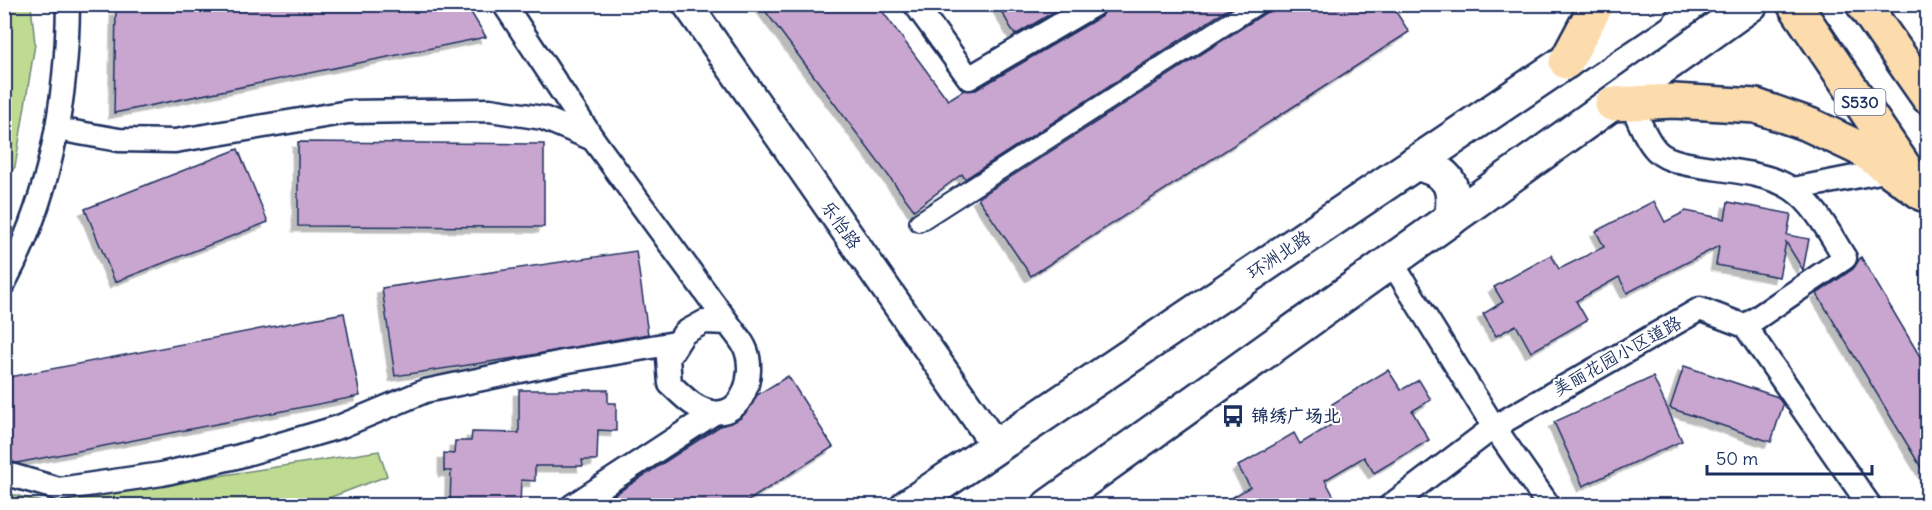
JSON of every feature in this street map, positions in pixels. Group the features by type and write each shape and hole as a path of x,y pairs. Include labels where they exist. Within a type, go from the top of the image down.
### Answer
{"main road":[{"path":"1566,62 1597,4"},
{"name":"环洲北路","path":"908,506 1651,4"},
{"path":"1049,506 1391,261 1622,103 1751,4"},
{"name":"S530","path":"1794,4 1925,197"},
{"path":"1863,4 1928,97"},
{"path":"1622,103 1720,101 1756,106 1810,125 1861,149 1925,197"},
{"path":"1415,163 1436,168 1449,181 1455,198 1451,219"}],"street":[{"path":"4,283 18,258 37,204 57,129 67,45 68,4"},
{"path":"504,4 593,138 746,349 751,374 742,398 725,411 714,413 572,506"},
{"name":"乐怡路","path":"687,4 996,447"},
{"path":"915,4 969,78 1095,4"},
{"path":"920,222 1258,4"},
{"path":"1622,103 1657,152 1668,159 1681,163 1760,174 1793,189 1814,212 1845,258 1745,326 1870,506"},
{"path":"57,129 119,140 175,141 348,112 490,110 543,117 593,138"},
{"path":"1793,189 1890,170"},
{"path":"1391,261 1494,427 1549,506"},
{"name":"美丽花园小区道路","path":"1390,506 1494,427 1700,309 1745,326"},
{"path":"714,413 695,406 670,384 668,358 675,343 684,333 704,322 728,323"},
{"path":"4,473 59,489 162,474 236,457 339,427 424,391 568,361 675,343"}],"green space":[{"path":"5,4 31,5 35,44 15,167 5,179"},
{"path":"379,451 387,476 318,502 265,505 5,505 4,492 45,503"}],"building":[{"path":"140,4 466,4 486,37 114,113 116,10"},
{"path":"760,4 877,4 948,100 964,90 976,90 1102,16 1108,4 1236,4 965,179 962,174 914,210"},
{"path":"997,4 1067,4 1015,35"},
{"path":"1279,4 1391,4 1409,32 1031,276 978,198"},
{"path":"298,142 544,144 544,227 298,226"},
{"path":"238,149 268,222 115,282 85,209"},
{"path":"1654,201 1665,222 1686,211 1725,219 1728,202 1791,214 1787,235 1809,239 1803,270 1786,242 1779,277 1716,265 1719,246 1627,293 1619,277 1576,301 1587,320 1531,352 1516,325 1496,336 1483,314 1503,302 1494,287 1551,255 1559,269 1604,247 1596,231"},
{"path":"636,251 648,334 515,358 395,376 382,288"},
{"path":"1861,257 1928,370 1928,479 1817,294 1853,269"},
{"path":"344,313 360,396 17,463 4,460 4,378"},
{"path":"1684,366 1778,397 1783,405 1771,442 1670,408"},
{"path":"1388,370 1401,390 1419,380 1431,400 1412,411 1429,440 1374,473 1364,457 1325,480 1339,506 1218,506 1250,487 1238,466 1294,433 1300,444 1341,419 1332,404"},
{"path":"788,376 833,447 740,506 597,506 720,426 741,418 757,395"},
{"path":"1653,377 1682,441 1583,486 1554,422"},
{"path":"519,390 608,390 608,403 616,403 616,431 598,430 597,460 582,460 583,466 535,466 535,481 521,480 520,506 450,506 451,471 444,471 444,453 454,454 455,441 471,441 472,432 519,433"}],"place":[{"name":"锦绣广场北","path":"1233,416"}]}
